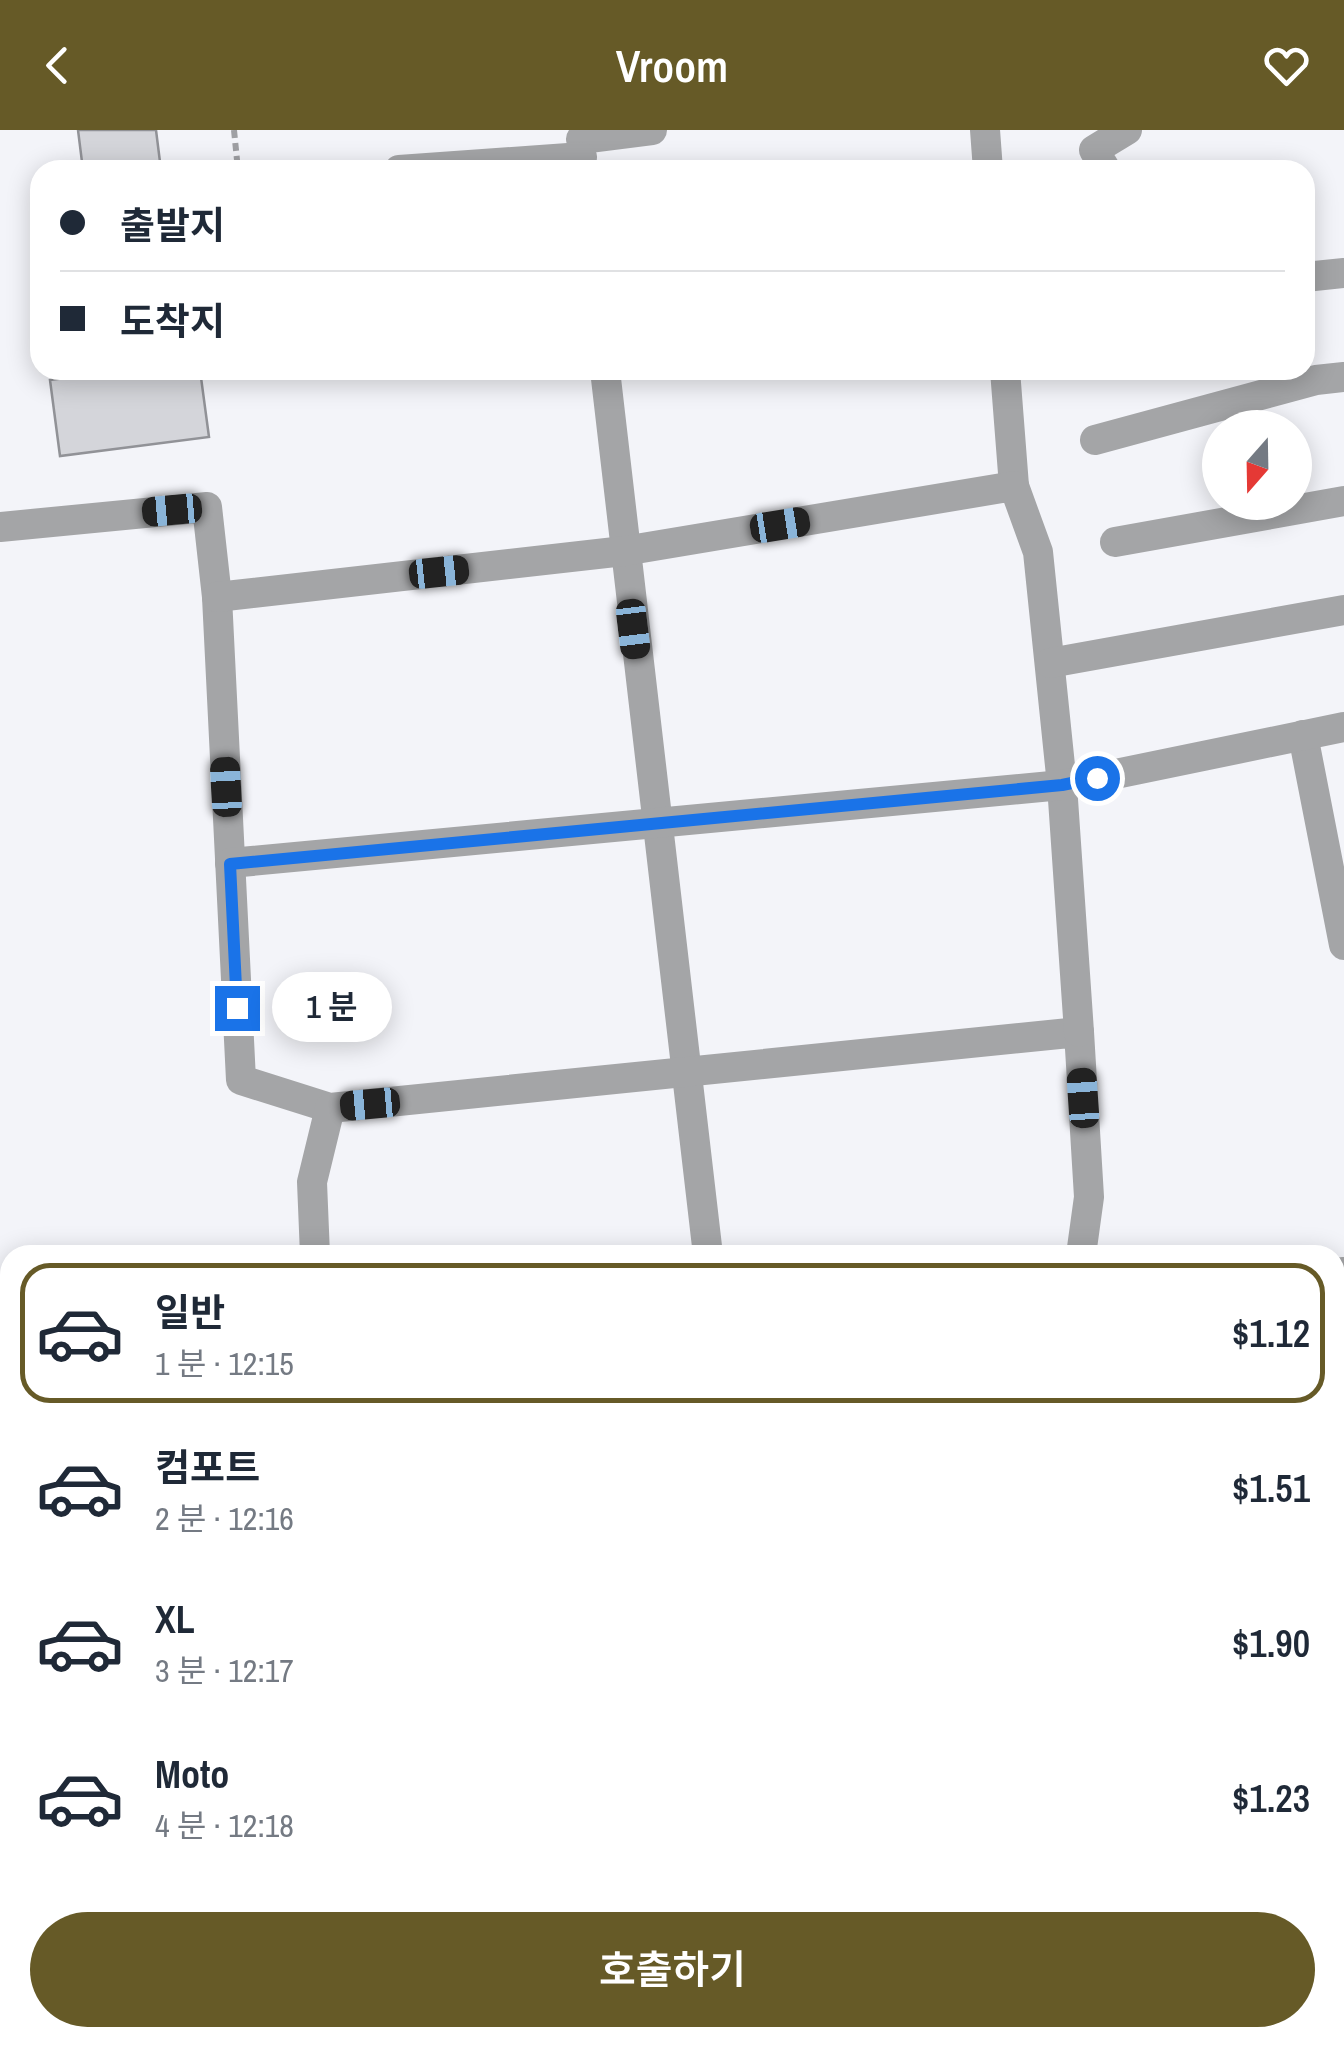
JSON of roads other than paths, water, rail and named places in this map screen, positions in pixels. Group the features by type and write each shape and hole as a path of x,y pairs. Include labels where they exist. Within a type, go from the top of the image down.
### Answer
{"street":[{"path":"486,160 582,149 652,130"},
{"path":"985,130 987,160"},
{"path":"1074,130 1113,148"},
{"path":"1315,276 1344,273"},
{"path":"1095,440 1316,380 1344,377"},
{"path":"606,380 707,1245"},
{"path":"1005,380 1014,486 1038,552 1062,785 1090,1196 1083,1245"},
{"path":"217,597 624,550 1014,486"},
{"path":"1115,542 1344,500"},
{"path":"0,527 207,507 217,597 241,1080 330,1108 1078,1032"},
{"path":"1050,663 1344,610"},
{"path":"230,864 1062,785 1344,727"},
{"path":"1303,735 1344,945"},
{"path":"315,1245 312,1182 330,1108"}]}
